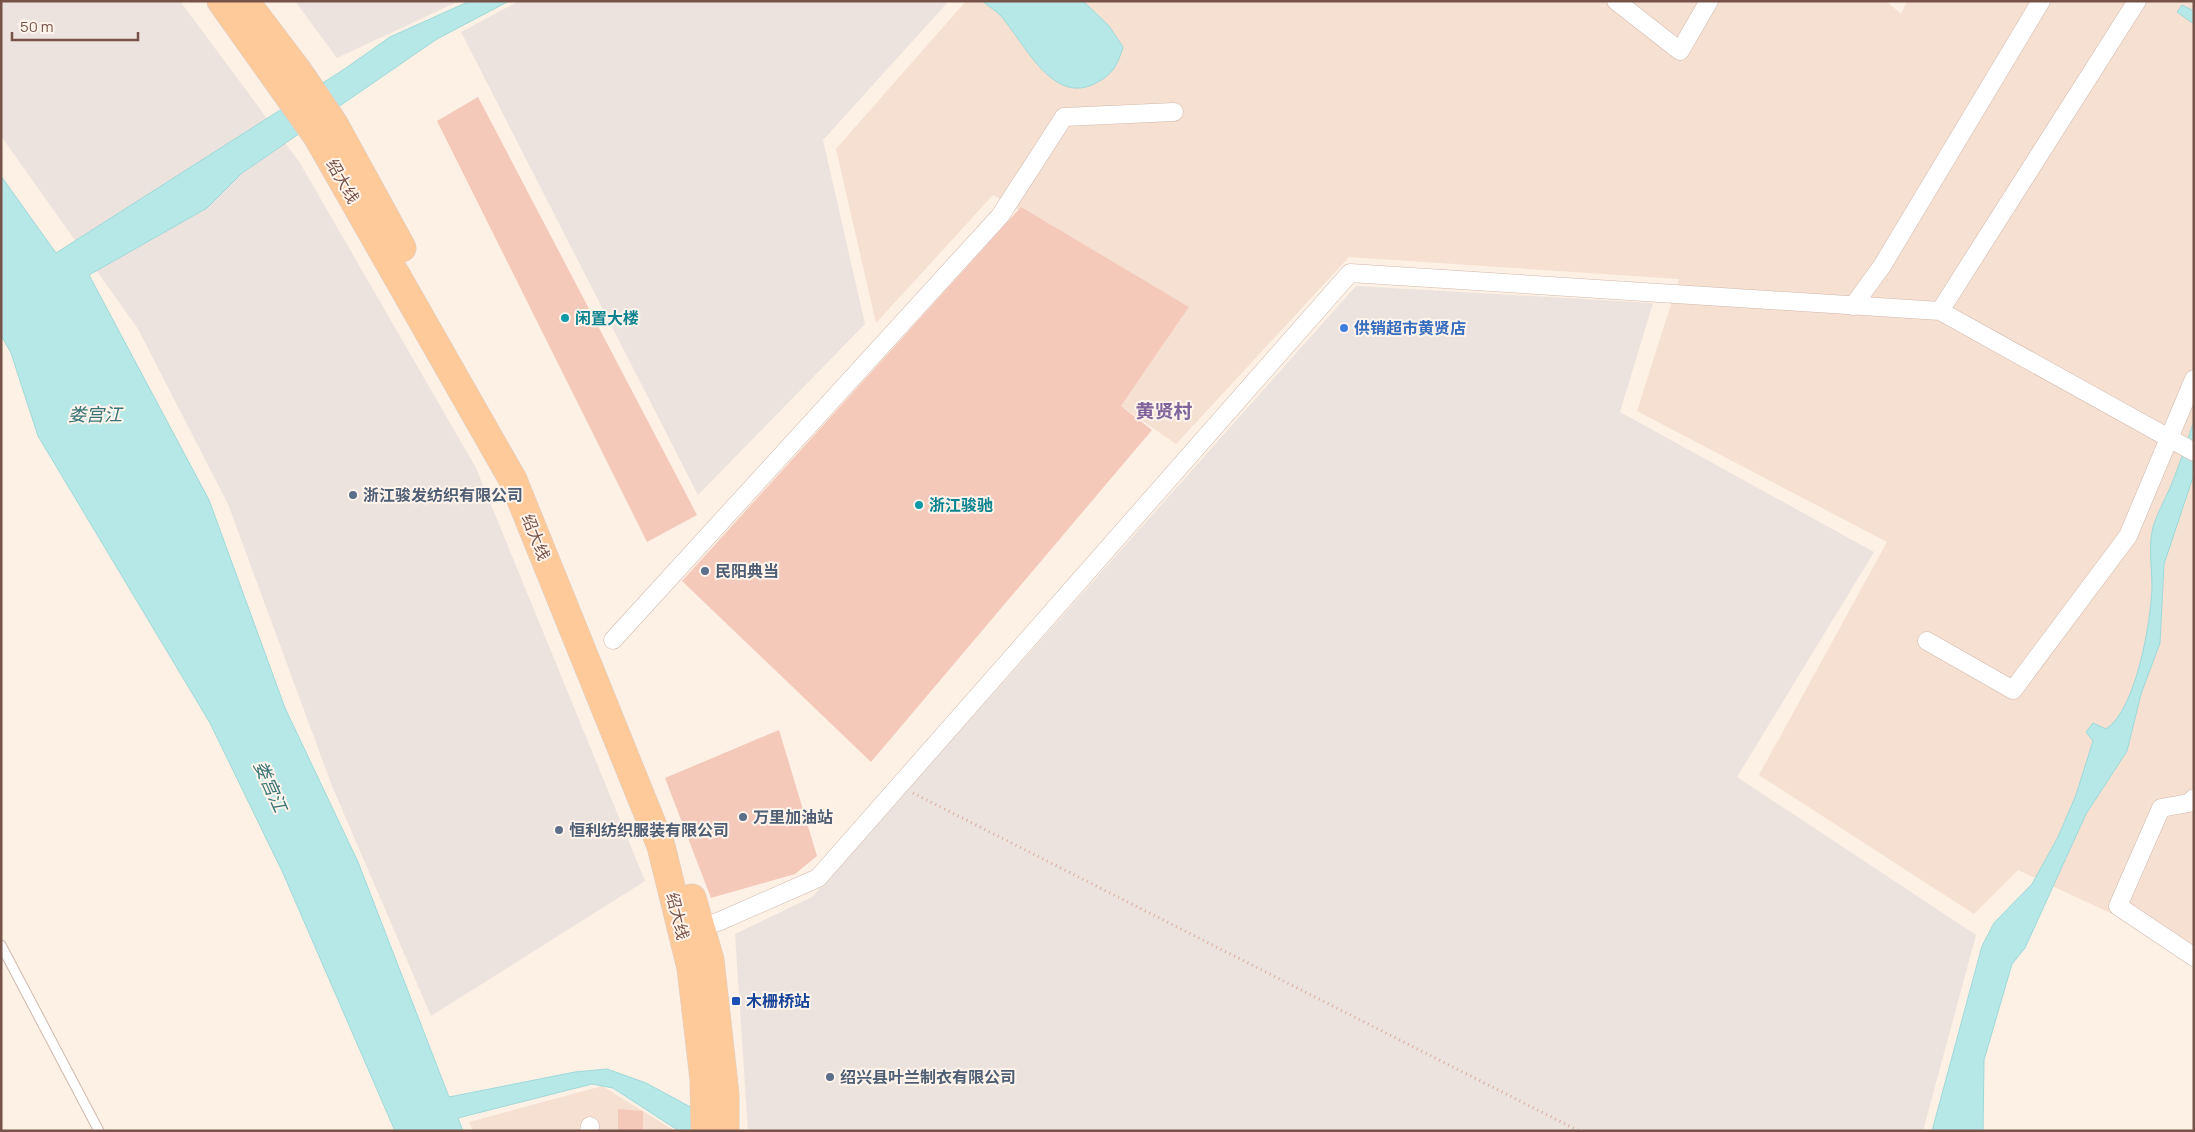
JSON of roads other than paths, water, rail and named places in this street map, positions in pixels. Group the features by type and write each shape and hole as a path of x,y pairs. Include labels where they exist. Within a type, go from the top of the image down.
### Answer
{"main road":[{"name":"绍大线","path":"221,1 291,79"},
{"name":"绍大线","path":"245,1 291,79 325,130 512,480 661,846 692,931 691,968 714,1087 725,1131"},
{"name":"绍大线","path":"705,1131 714,1087"}],"street":[{"path":"1616,1 1680,51 1709,1"},
{"path":"1853,306 1882,266 2041,1"},
{"path":"1940,311 2137,1"},
{"path":"613,640 1000,216 1064,117 1174,112"},
{"path":"692,931 818,878 1350,274 1940,311 2181,444"},
{"path":"1927,642 2013,690 2128,536 2181,444 2194,379"},
{"path":"2194,798 2190,803 2161,808 2118,906 2194,957"}],"lane":[{"path":"1,945 99,1131"}],"water":[{"name":"娄宫江","path":"470,1 509,1 437,39 242,173 207,208 89,275 209,500 285,708 358,862 449,1097 575,1072 607,1069 646,1083 696,1110 727,1131 679,1131 613,1088 592,1084 458,1118 463,1131 395,1131 283,873 210,723 38,436 11,353 1,335 1,176 56,253 343,70 390,37"},
{"path":"982,1 1083,1 1109,26 1123,47 1110,74 1094,84 1079,88 1064,86 1051,78 1040,67 1000,15"},
{"path":"2182,5 2194,11 2194,24 2177,12"},
{"path":"2194,420 2194,474 2164,564 2160,643 2141,694 2127,751 2086,814 2025,948 2012,964 1984,1060 1983,1131 1932,1131 1982,946 1994,923 2032,884 2058,837 2076,795 2093,741 2086,732 2093,723 2106,729 2117,719 2126,704 2140,664 2149,621 2152,587 2150,550 2153,527 2177,471"}],"place":[{"name":"闲置大楼","path":"565,318"},
{"name":"供销超市黄贤店","path":"1344,328"},
{"name":"浙江骏发纺织有限公司","path":"353,495"},
{"name":"浙江骏驰","path":"919,505"},
{"name":"民阳典当","path":"705,571"},
{"name":"万里加油站","path":"743,817"},
{"name":"恒利纺织服装有限公司","path":"559,830"},
{"name":"木栅桥站","path":"736,1001"},
{"name":"绍兴县叶兰制衣有限公司","path":"830,1077"}],"district":[{"name":"黄贤村","path":"1164,411"}]}
